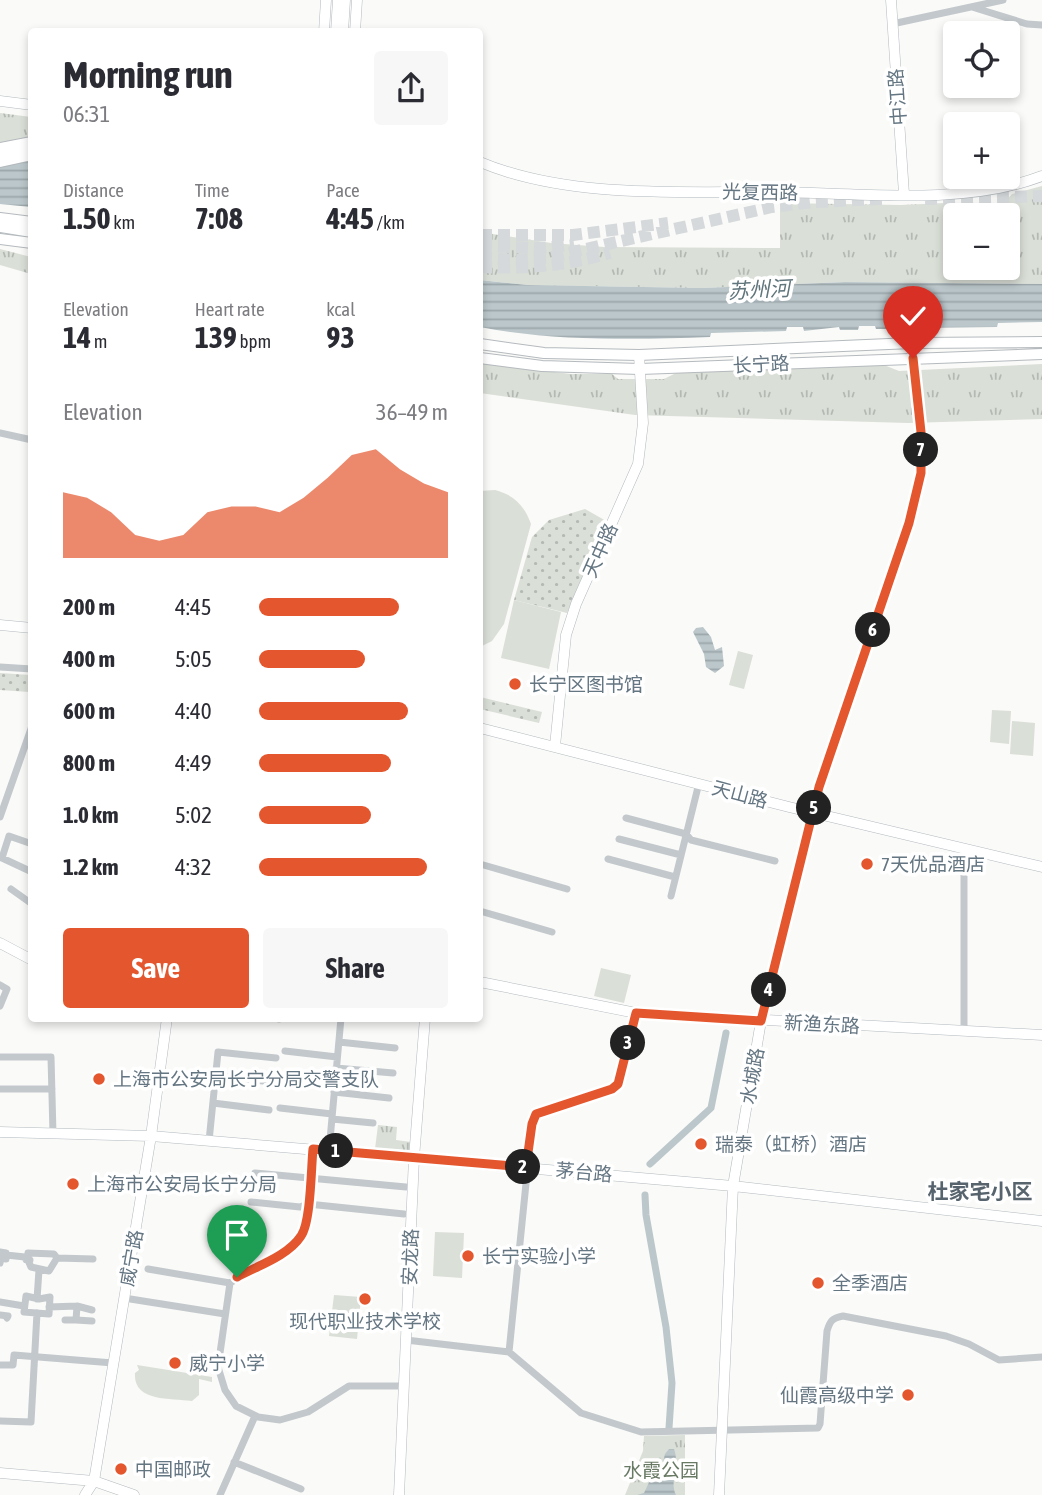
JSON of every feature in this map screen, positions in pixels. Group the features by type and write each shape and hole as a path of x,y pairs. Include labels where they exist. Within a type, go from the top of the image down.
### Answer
{"highway":[{"path":"0,149 28,144"},
{"path":"0,161 28,155"},
{"path":"0,226 28,230"}],"main road":[{"path":"0,218 28,222"},
{"path":"0,239 28,242"},
{"name":"长宁路","path":"483,344 544,353 639,355 912,343 1042,342"},
{"name":"长宁路","path":"483,358 542,366 640,369 1042,354"}],"street":[{"path":"324,28 326,0"},
{"path":"336,28 338,0"},
{"path":"343,28 345,0"},
{"path":"355,28 357,0"},
{"name":"中江路","path":"891,0 904,194"},
{"path":"892,24 1003,0"},
{"path":"971,7 1027,24 1042,25"},
{"path":"0,101 28,104"},
{"name":"光复西路","path":"483,163 531,178 614,190 904,194 986,191 1042,176"},
{"name":"水城路","path":"719,1495 733,1186 761,1021 819,787 909,523 921,473 921,432 912,343"},
{"name":"天中路","path":"555,746 566,635 576,604 638,464 643,423 639,355"},
{"path":"0,433 28,439"},
{"path":"0,625 28,628"},
{"path":"0,667 28,669"},
{"name":"天山路","path":"483,729 964,850 1042,867"},
{"path":"0,817 28,737"},
{"path":"671,896 699,783"},
{"path":"626,818 686,834 691,840 775,861"},
{"path":"28,843 9,836 2,858 28,870"},
{"path":"619,839 681,855"},
{"path":"964,850 964,1032"},
{"path":"608,859 675,877"},
{"path":"483,865 566,889"},
{"path":"11,888 28,901"},
{"path":"483,912 552,932"},
{"path":"0,943 28,958"},
{"name":"新渔东路","path":"483,983 636,1013 1042,1035"},
{"path":"0,985 7,989 0,1006"},
{"path":"509,1352 532,1124 536,1114 612,1089 618,1084 636,1013"},
{"name":"威宁路","path":"85,1495 94,1481 151,1136 166,1022"},
{"path":"329,1151 341,1022"},
{"name":"安龙路","path":"400,1495 414,1158 425,1022"},
{"path":"339,1042 395,1048"},
{"path":"285,1051 337,1057"},
{"path":"209,1141 218,1052 276,1058"},
{"path":"0,1057 51,1057 53,1134"},
{"path":"336,1068 393,1073"},
{"path":"216,1076 276,1081 390,1098"},
{"path":"0,1089 52,1089"},
{"path":"213,1103 270,1110"},
{"path":"280,1108 373,1123"},
{"name":"茅台路","path":"0,1132 151,1136 313,1149 733,1186 1042,1220"},
{"path":"148,1269 230,1283 289,1248 302,1235 306,1224 313,1149"},
{"path":"255,1173 406,1187"},
{"path":"251,1202 300,1207 308,1204 404,1214"},
{"path":"2,1257 93,1259"},
{"path":"27,1257 31,1267 39,1270 49,1270 54,1258"},
{"path":"37,1299 39,1270"},
{"path":"230,1283 218,1367 220,1379 236,1406 255,1416 280,1420 308,1412 349,1386 404,1386"},
{"path":"26,1296 37,1299 50,1297 49,1314 24,1312 24,1306 26,1296"},
{"path":"124,1298 225,1314"},
{"path":"0,1302 24,1306"},
{"path":"49,1307 92,1310"},
{"path":"76,1320 77,1307"},
{"path":"0,1421 31,1422 37,1313"},
{"path":"406,1340 509,1352 581,1413 641,1432 818,1428 827,1331 830,1321 835,1317 946,1336 969,1344 999,1360 1042,1357"},
{"path":"65,1320 92,1321"},
{"path":"0,1364 13,1365 14,1355 113,1363"},
{"path":"220,1495 255,1416"},
{"path":"234,1462 301,1489"},
{"path":"0,1474 94,1481 134,1495"}],"green space":[{"path":"0,113 28,117 28,158 0,155"},
{"path":"1042,186 1042,284 845,282 702,288 527,285 483,280 483,232 551,243 604,247 780,248 780,203 943,203 943,280 1020,280 1020,203 1004,203 1012,194"},
{"path":"0,249 28,256 28,273 0,265"},
{"path":"483,363 571,374 612,374 618,379 664,379 676,373 884,365 899,371 1042,364 1042,419 908,423 635,415 483,393"},
{"path":"495,490 508,495 518,502 531,524 504,624 492,641 483,646 483,491"},
{"path":"585,509 608,522 567,613 514,600 532,537 549,520"},
{"path":"514,600 561,612 549,669 501,658"},
{"path":"738,651 753,655 744,689 729,685"},
{"path":"0,673 28,675 28,692 0,690"},
{"path":"483,698 542,712 539,723 483,710"},
{"path":"992,710 1011,711 1009,744 990,742"},
{"path":"1012,721 1035,723 1033,756 1010,754"},
{"path":"601,968 631,975 624,1003 594,996"},
{"path":"378,1125 397,1127 396,1140 411,1142 410,1153 375,1149"},
{"path":"435,1232 464,1233 462,1278 433,1276"},
{"path":"334,1295 361,1297 357,1339 329,1336"},
{"path":"137,1365 212,1377 212,1382 199,1379 199,1395 192,1401 154,1397 140,1389 136,1382 135,1373 139,1370"},
{"name":"水霞公园","path":"685,1435 685,1495 625,1495 643,1451 644,1436"}],"water":[{"path":"0,161 28,162 28,207 0,204"},
{"name":"苏州河","path":"483,280 527,285 702,288 845,282 1042,284 1042,322 998,323 997,327 912,328 911,325 896,325 895,329 859,326 858,330 840,330 839,327 804,331 803,327 787,327 786,331 711,333 710,337 624,339 508,332 483,328"},
{"path":"703,627 711,637 715,650 722,647 724,666 715,673 706,667 704,654 693,632 696,628"},
{"path":"669,1449 674,1449 676,1455 676,1495 637,1495 644,1493 652,1476 660,1474"}],"waterway":[{"path":"650,1164 711,1108 726,1033"},
{"path":"645,1195 672,1383 669,1428"}],"tunnel":[{"path":"925,199 1042,196"},
{"path":"483,258 546,258 772,207 883,199"},
{"path":"483,235 573,235 668,223"},
{"path":"483,246 539,248 574,245"},
{"path":"483,267 546,266 610,253"}],"place":[{"name":"长宁区图书馆","path":"515,684"},
{"name":"7天优品酒店","path":"867,864"},
{"name":"上海市公安局长宁分局交警支队","path":"99,1079"},
{"name":"瑞泰（虹桥）酒店","path":"701,1144"},
{"name":"上海市公安局长宁分局","path":"73,1184"},
{"name":"长宁实验小学","path":"468,1256"},
{"name":"全季酒店","path":"818,1283"},
{"name":"现代职业技术学校","path":"365,1299"},
{"name":"威宁小学","path":"175,1363"},
{"name":"仙霞高级中学","path":"908,1395"},
{"name":"中国邮政","path":"121,1469"}],"district":[{"name":"杜家宅小区","path":"980,1192"}],"route":[{"path":"237,1277 289,1248 302,1235 306,1224 313,1149 526,1167 536,1114 612,1089 618,1084 636,1013 761,1021 819,787 909,523 921,473 921,432 913,358"}]}
